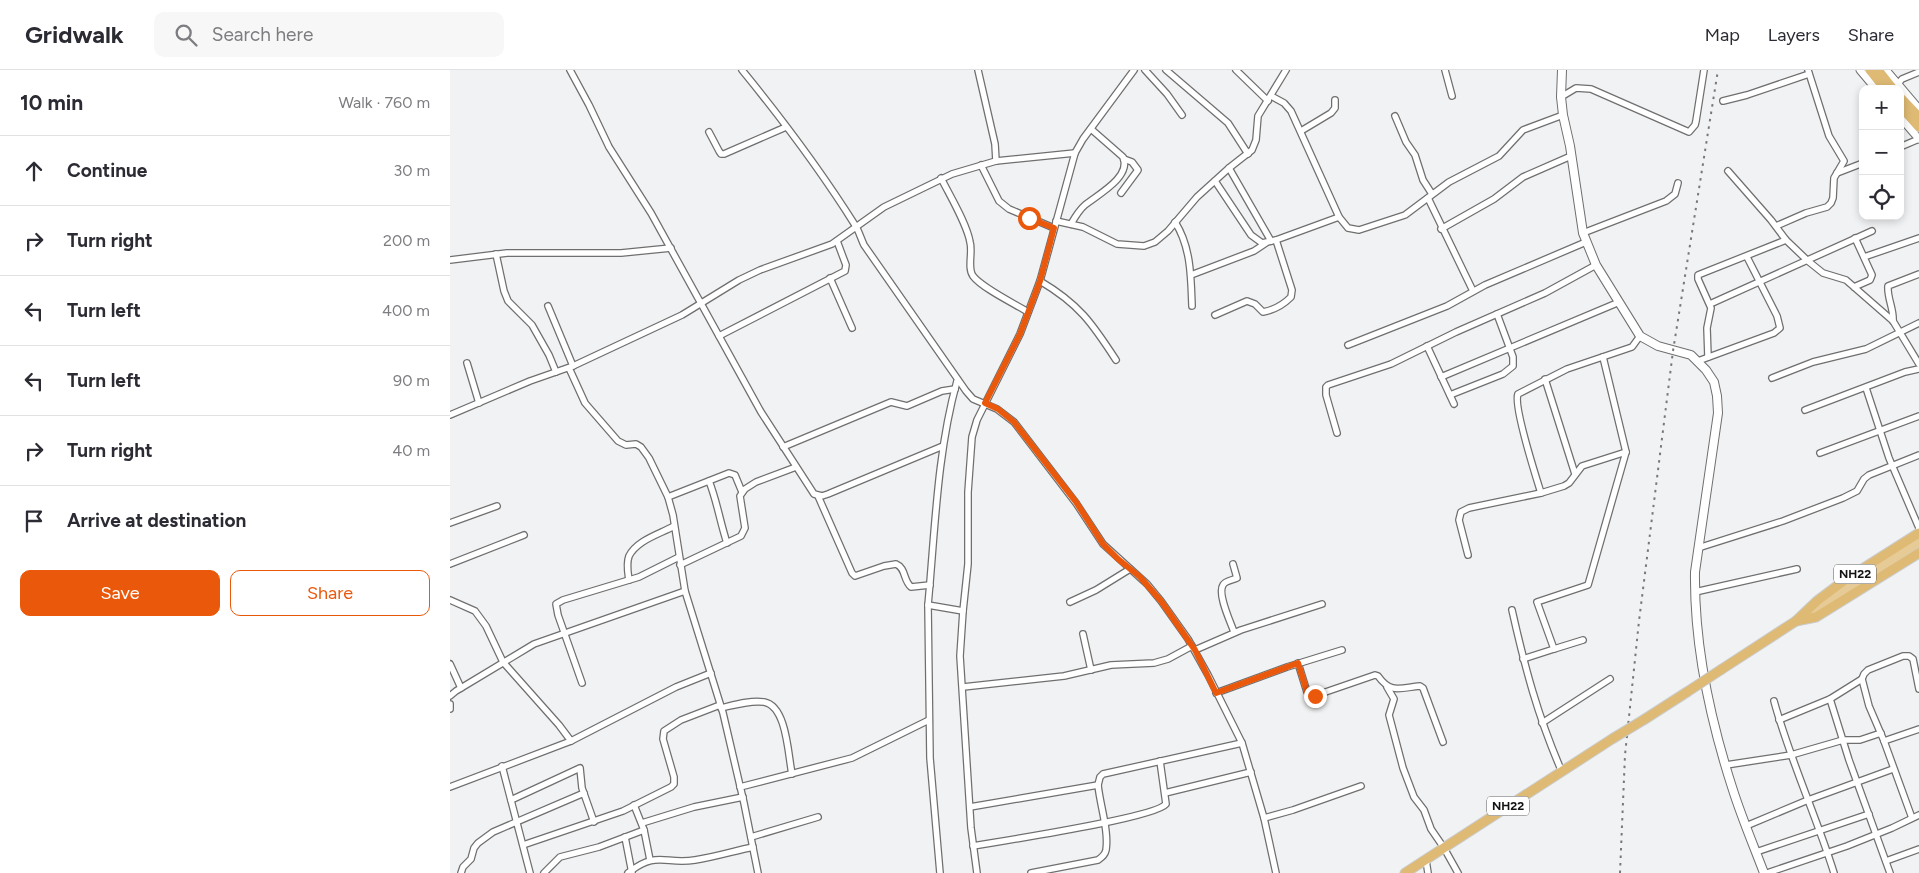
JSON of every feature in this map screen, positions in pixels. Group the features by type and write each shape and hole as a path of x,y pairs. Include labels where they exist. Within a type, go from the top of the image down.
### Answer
{"highway":[{"path":"1870,70 1882,85"},
{"path":"1878,70 1891,85"},
{"path":"1904,100 1919,117"},
{"path":"1904,110 1919,127"},
{"name":"NH22","path":"1405,873 1796,621 1825,595 1919,533"},
{"name":"NH22","path":"1796,621 1816,617 1919,553"}],"main road":[{"path":"1561,71 1563,115 1583,234 1596,265 1617,303 1640,336 1658,346 1683,352 1691,356 1698,361 1714,382 1718,413 1698,548 1695,592 1703,666 1710,704 1726,765 1746,826 1765,873"},
{"path":"1796,621 1919,542"}],"street":[{"path":"570,70 609,146 651,213 761,412 814,494 818,496 852,573 855,576 896,564 903,568 907,584 911,587 930,585"},
{"path":"742,70 786,127 856,226 864,246 939,351 958,381 973,399 998,409 1014,422 1076,502 1103,544 1140,577 1161,601 1194,648 1242,743 1264,818 1276,873"},
{"path":"978,70 995,144 996,161"},
{"path":"976,873 960,656 968,564 968,492 972,438 974,428 985,403 1016,342 1040,281 1075,153 1134,70"},
{"path":"1145,70 1167,94 1182,116"},
{"path":"1166,70 1228,123 1248,154"},
{"path":"1236,70 1270,99 1279,100 1288,107 1301,131 1339,217 1348,228 1354,230 1364,229 1404,215 1449,182 1499,156 1508,148 1518,133 1563,115"},
{"path":"981,165 995,196 1003,205 1023,216 1055,224 1071,224 1110,242 1144,246 1160,238 1197,197 1229,168 1248,154 1254,146 1258,116 1286,70"},
{"path":"1445,70 1452,96"},
{"path":"1561,96 1576,88 1591,90 1689,132 1695,126 1704,70"},
{"path":"1860,70 1873,85"},
{"path":"1886,70 1893,85"},
{"path":"1723,101 1738,98 1809,72 1829,136 1844,162 1835,174 1831,203 1827,207 1806,213 1776,226"},
{"path":"1897,85 1907,76 1919,72"},
{"path":"1904,96 1919,109"},
{"path":"1301,131 1332,113 1335,108 1335,100"},
{"path":"1395,116 1406,142 1415,155 1441,229 1473,291"},
{"path":"1904,122 1919,139 1904,145"},
{"path":"709,132 719,152 724,154 786,127"},
{"path":"1091,129 1124,160 1132,162 1138,170 1121,193"},
{"path":"450,415 530,381 571,367 665,323 760,270 818,250 837,241 884,207 941,178 996,161 1075,153"},
{"path":"1441,229 1494,199 1523,177 1571,156"},
{"path":"1071,224 1084,206 1112,185 1122,171 1124,160"},
{"path":"1835,174 1859,165"},
{"path":"1215,315 1247,301 1267,312 1291,297 1292,290 1271,241 1229,168"},
{"path":"1728,171 1786,240 1808,261 1823,273 1846,280 1893,321 1919,364"},
{"path":"941,178 969,237 971,272 973,276 984,285 1028,312"},
{"path":"1215,181 1251,235 1262,243 1339,217"},
{"path":"1583,234 1666,201 1674,194 1678,183"},
{"path":"1175,222 1184,240 1191,275 1192,306"},
{"path":"1710,304 1872,231"},
{"path":"1854,287 1872,278 1872,272 1855,238"},
{"path":"1864,257 1919,238"},
{"path":"1708,357 1707,328 1711,314 1710,304 1698,275 1786,240"},
{"path":"719,336 845,271 846,268 837,241"},
{"path":"1191,275 1254,251 1271,241"},
{"path":"1348,345 1447,306 1473,291 1586,242"},
{"path":"450,260 496,254 621,253 670,248"},
{"path":"496,254 508,302 532,325 556,372"},
{"path":"1698,361 1778,331 1780,323 1747,257"},
{"path":"1337,433 1326,395 1326,387 1328,385 1380,369 1545,293 1596,265"},
{"path":"1893,321 1894,315 1888,286 1919,274"},
{"path":"830,278 852,328"},
{"path":"1040,281 1060,294 1085,315 1116,360"},
{"path":"1441,377 1617,303"},
{"path":"548,306 585,403 618,442 626,445 636,444 641,447 649,458 668,498 685,591 721,706 743,797 758,873"},
{"path":"1450,395 1511,369 1514,362 1497,314"},
{"path":"1772,378 1831,357 1866,349 1919,323"},
{"path":"1541,493 1516,397 1522,390 1567,369 1632,347 1640,336"},
{"path":"1427,346 1454,404"},
{"path":"1554,649 1537,602 1588,585 1626,452 1603,357"},
{"path":"467,363 479,403"},
{"path":"1805,410 1905,372 1919,369"},
{"path":"1546,379 1575,474"},
{"path":"940,873 933,800 929,720 928,605 943,446 958,381"},
{"path":"1866,388 1892,465 1919,528"},
{"path":"783,447 891,402 907,406 936,394 955,389"},
{"path":"1820,454 1919,416"},
{"path":"818,496 828,494 943,446"},
{"path":"1468,555 1459,520 1460,512 1469,508 1541,493 1564,486 1569,483 1582,466 1626,452"},
{"path":"1698,548 1790,519 1843,498 1857,491 1864,479 1869,475 1919,455"},
{"path":"680,566 738,538 744,533 740,496 745,488 796,467"},
{"path":"668,498 725,473 732,473 742,492"},
{"path":"708,481 717,502 719,518 728,543"},
{"path":"450,523 497,506"},
{"path":"628,580 629,556 636,547 674,526"},
{"path":"450,564 524,535"},
{"path":"582,683 556,604 559,601 639,577 680,557"},
{"path":"1233,564 1237,578 1226,582 1222,589 1224,606 1234,632"},
{"path":"1070,602 1096,590 1130,569"},
{"path":"1695,592 1797,569"},
{"path":"450,696 534,644 685,591"},
{"path":"450,600 475,611 486,626 503,662 571,741"},
{"path":"963,687 1064,676 1111,665 1162,662 1234,632 1322,604"},
{"path":"928,605 963,610"},
{"path":"1512,610 1523,660 1542,723 1562,772"},
{"path":"1083,634 1091,670"},
{"path":"1523,660 1583,640"},
{"path":"1216,693 1298,663 1342,650"},
{"path":"1779,720 1830,699 1862,679 1868,670 1904,656 1909,656 1913,659 1919,689"},
{"path":"1298,663 1306,692 1310,696 1375,676 1378,676 1387,687 1394,699 1389,715 1403,768 1414,797 1424,810 1432,829 1458,873"},
{"path":"450,664 461,688"},
{"path":"450,787 571,741 676,687 711,673"},
{"path":"1542,723 1610,679"},
{"path":"1862,679 1870,706 1912,818"},
{"path":"1387,687 1420,686 1423,688 1426,692 1442,742"},
{"path":"1830,699 1875,835 1890,873"},
{"path":"1774,701 1791,755 1820,830 1834,873"},
{"path":"523,846 594,822 671,787 674,784 673,771 663,739 664,731 681,720 721,706 757,702 770,704 775,707 782,721 792,774"},
{"path":"450,704 450,710"},
{"path":"740,788 852,758 929,720"},
{"path":"1884,741 1919,729"},
{"path":"1726,765 1791,755 1843,740 1860,740 1881,733"},
{"path":"1031,873 1098,860 1104,856 1106,852 1104,823 1098,785 1103,774 1242,743"},
{"path":"973,846 1104,823 1158,810 1166,804 1160,761"},
{"path":"502,766 530,873"},
{"path":"511,800 580,768 580,782 594,822"},
{"path":"1746,826 1808,800 1893,769"},
{"path":"1165,793 1251,772"},
{"path":"970,807 1098,785"},
{"path":"1264,818 1361,786"},
{"path":"461,873 463,867 472,859 474,848 493,832 584,793"},
{"path":"544,873 560,857 626,837 643,826 694,807 743,797"},
{"path":"634,805 643,826 650,860"},
{"path":"1756,852 1869,814"},
{"path":"1765,873 1875,835 1919,815"},
{"path":"751,837 818,817"},
{"path":"626,837 630,872 650,860 692,861 753,847"},
{"path":"1886,861 1919,849"},
{"path":"1426,860 1428,873"}],"railway":[{"path":"1620,873 1625,755 1639,621 1673,351 1718,70"}],"route":[{"path":"1029,218 1054,228 1040,281 1020,334 985,403 998,409 1014,422 1076,502 1103,544 1140,577 1161,601 1195,650 1216,693 1298,663 1306,692 1310,696 1315,696"}]}
